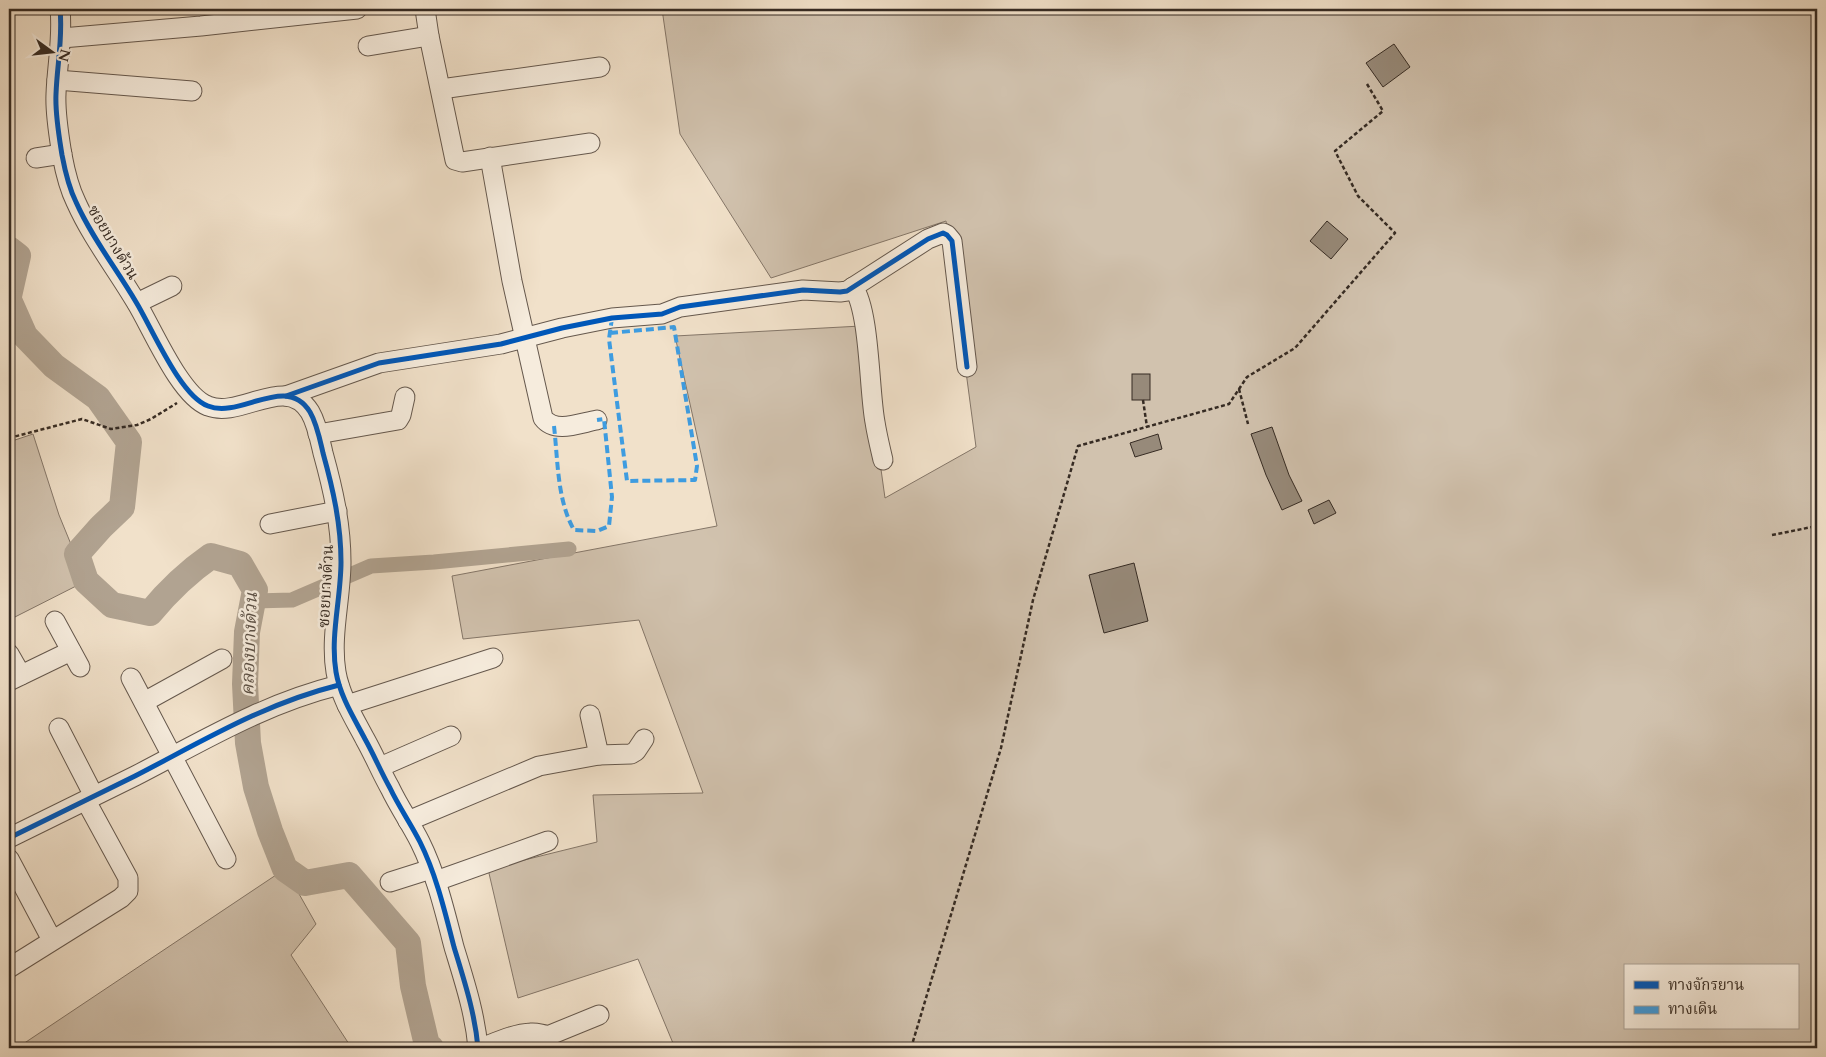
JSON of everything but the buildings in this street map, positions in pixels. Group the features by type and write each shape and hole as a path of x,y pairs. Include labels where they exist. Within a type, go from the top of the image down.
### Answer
{"street":[{"name":"ซอยบางด้วน","path":"60,9 62,38 56,96 57,120 62,154 75,201 93,236 137,303 167,358 184,385 200,403 211,408 222,410 274,396 286,396 297,399 305,404 312,416 337,511 341,563 335,655 339,685 347,705 390,788 420,841 433,875 473,1013 479,1048"},
{"path":"62,38 201,26 357,9"},
{"path":"368,46 427,24 456,160 462,162 590,143"},
{"path":"441,89 600,67"},
{"path":"57,80 192,91"},
{"path":"36,158 62,154"},
{"path":"490,157 512,281 543,418 554,426 566,426 597,420"},
{"path":"286,396 379,363 501,344 612,318 662,314 680,307 803,290 840,292 853,287 928,239 943,233 948,235 952,241 967,367"},
{"path":"137,303 172,286"},
{"path":"853,287 860,299 863,313 875,423 883,460"},
{"path":"318,434 398,420 405,397"},
{"path":"270,524 337,511"},
{"path":"9,654 15,678 76,659 54,621"},
{"path":"347,705 493,658"},
{"path":"144,702 222,659"},
{"path":"131,678 226,859"},
{"path":"9,838 232,724 300,696 339,685"},
{"path":"590,716 599,755"},
{"path":"9,968 121,898 128,891 128,878 58,728"},
{"path":"380,767 451,736"},
{"path":"408,821 539,766 599,755 631,754 636,751 644,739"},
{"path":"390,882 433,875 548,840"},
{"path":"9,859 52,940"},
{"path":"479,1048 516,1034 535,1032 542,1035 550,1035 599,1015"}],"path":[{"path":"911,1048 1001,748 1033,600 1078,446 1229,404 1246,377 1294,348 1395,233 1358,196 1335,151 1383,111 1367,84"},
{"path":"1239,389 1248,424"},
{"path":"9,438 26,432 82,419 111,429 136,425 151,419 192,394"},
{"path":"1143,400 1147,427"},
{"path":"1772,535 1817,526"}],"shaded area":[{"path":"662,9 1817,9 1817,1048 675,1048 638,959 518,998 488,869 597,842 593,795 703,793 639,620 463,639 452,576 717,526 675,336 861,326 885,498 976,447 946,221 771,278 680,134"},
{"path":"33,434 59,515 86,581 9,620 9,442"},
{"path":"285,869 316,924 291,955 349,1044 349,1048 17,1048"}],"waterway":[{"name":"คลองบางด้วน","path":"9,249 18,256 9,296"},
{"name":"คลองบางด้วน","path":"9,300 25,336 54,366 98,398 129,442 122,507 77,554 86,581 112,605 150,613 179,582 211,556 240,564 255,590 247,632 245,684 248,743 256,787 270,831 285,869 305,883 349,875 408,943 413,986 427,1045 431,1048"},
{"path":"253,601 292,600 371,566 569,549"}],"marked path":[{"path":"610,333 674,327 697,466 695,480 627,481 609,339 612,318"},
{"path":"554,426 559,480 568,518 574,530 597,531 609,526 612,497 604,419 597,420"}],"cycle path":[{"path":"60,9 61,30 56,109 62,155 69,185 89,228 136,302 177,376 198,400 208,406 234,407 276,396 289,396 300,401 310,412 315,422 333,493 340,534 341,576 334,645 338,681 348,707 420,842 431,867 469,997 478,1048"},
{"path":"286,396 379,363 501,344 562,328 612,318 662,314 680,307 803,290 847,291 928,239 943,233 952,241 967,367"},
{"path":"9,838 135,776 234,724 285,702 339,685"}]}
